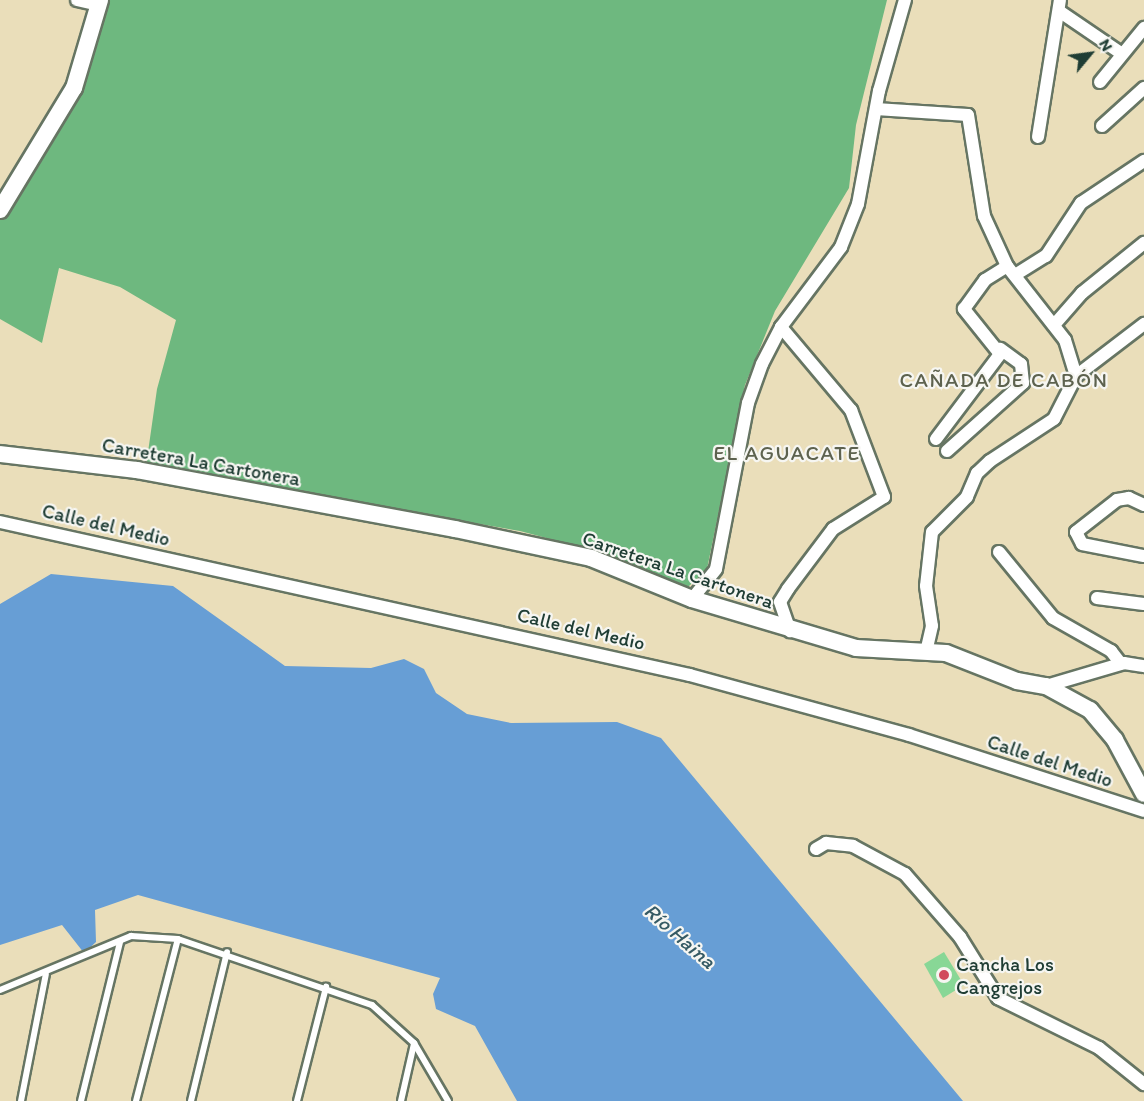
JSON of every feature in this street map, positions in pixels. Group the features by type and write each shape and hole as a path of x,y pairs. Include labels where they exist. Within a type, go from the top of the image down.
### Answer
{"street":[{"path":"0,210 74,88 99,2 77,0"},
{"path":"692,599 716,569 748,403 781,327 841,247 858,204 876,109 905,0"},
{"path":"1038,137 1060,5 1122,54"},
{"path":"1100,82 1144,28"},
{"path":"1102,126 1144,88"},
{"path":"876,109 968,115 984,216 1011,271 1054,325 1071,353 1076,376"},
{"path":"947,451 1023,382 1021,364 966,319 964,309 985,280 1046,256 1081,203 1144,161"},
{"path":"1054,325 1082,293 1144,243"},
{"path":"926,652 932,626 926,586 932,532 967,497 977,473 990,461 1054,419 1076,376 1144,324"},
{"path":"781,327 851,410 884,497 833,529 788,589 780,602 790,631"},
{"path":"936,439 1000,349"},
{"name":"Carretera La Cartonera","path":"0,454 137,470 455,529 591,558 692,599 790,631 856,648 946,652 1017,681 1046,686 1090,710 1139,776 1144,794"},
{"path":"1144,506 1129,498 1118,500 1076,532 1082,544 1144,556"},
{"name":"Calle del Medio","path":"0,522 680,672 909,735 1144,811"},
{"path":"999,552 1053,618 1114,652 1121,664"},
{"path":"1097,598 1144,604"},
{"path":"1046,686 1121,664 1144,666"},
{"path":"816,849 826,843 853,846 904,874 960,937 998,998 1099,1048 1144,1084"}],"lane":[{"path":"0,990 46,974 144,933 178,939 226,952 372,1005 414,1043 448,1101"},
{"path":"136,1101 178,939"},
{"path":"81,1101 120,942"},
{"path":"191,1101 226,952"},
{"path":"21,1101 46,974"},
{"path":"297,1101 326,987"},
{"path":"401,1101 414,1043"}],"green space":[{"path":"107,0 887,0 856,125 849,188 775,311 745,385 707,569 688,587 610,555 520,531 146,466 157,389 176,320 120,287 59,268 42,343 0,319 0,220 45,154 77,92"},
{"name":"Cancha Los Cangrejos","path":"944,952 964,985 943,998 924,964"}],"water":[{"name":"Río Haina","path":"51,574 173,586 285,666 371,668 404,659 424,669 436,693 467,714 511,723 617,722 661,738 963,1101 517,1101 475,1026 436,1009 433,994 440,978 138,895 95,910 96,942 84,953 62,925 0,945 0,604"}],"place":[{"name":"Cancha Los Cangrejos","path":"944,975"}],"district":[{"name":"CAÑADA DE CABÓN","path":"1004,380"},
{"name":"EL AGUACATE","path":"787,453"}]}
